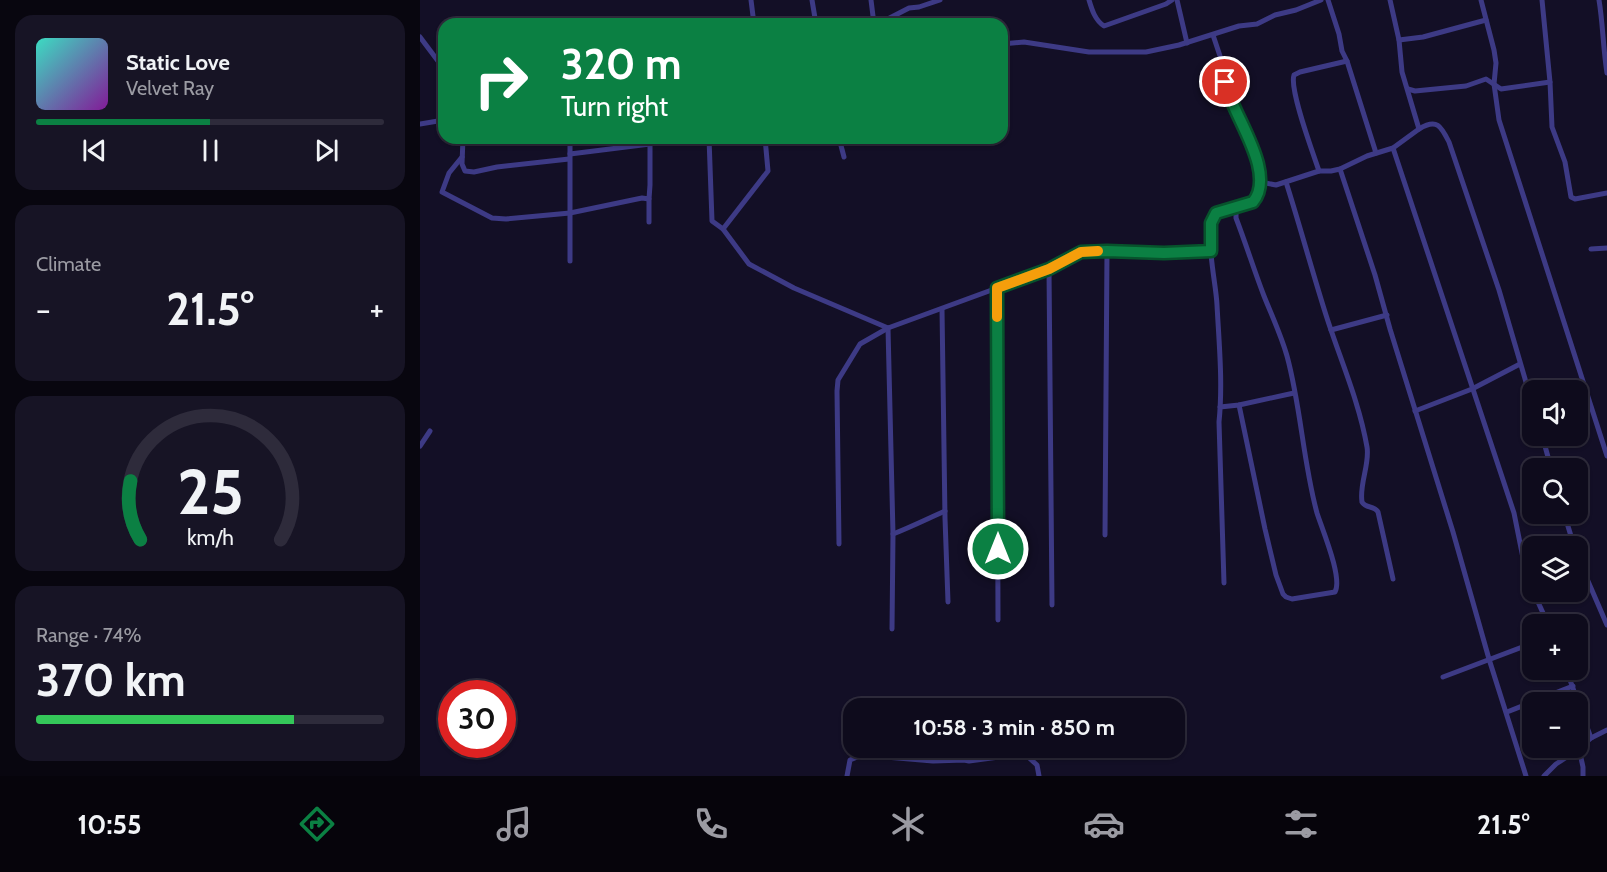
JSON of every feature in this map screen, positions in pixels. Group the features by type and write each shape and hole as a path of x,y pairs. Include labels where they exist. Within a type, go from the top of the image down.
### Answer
{"street":[{"path":"751,0 753,18"},
{"path":"813,0 815,18"},
{"path":"871,0 875,18"},
{"path":"888,18 909,8 940,0"},
{"path":"1089,0 1100,23 1104,26 1172,0"},
{"path":"1177,0 1186,43"},
{"path":"1008,43 1024,42 1052,45 1082,52 1135,53 1162,50 1239,26 1257,24 1275,15 1321,0"},
{"path":"1328,0 1342,51 1376,153"},
{"path":"1390,0 1402,72 1419,129"},
{"path":"1481,0 1496,63 1494,84 1499,120 1607,456"},
{"path":"1542,0 1552,127 1564,162 1571,197 1575,199 1607,193"},
{"path":"1599,0 1605,17 1603,44 1607,73"},
{"path":"1398,40 1423,37 1486,20"},
{"path":"1213,35 1231,101 1257,158 1261,176 1259,191 1253,202 1216,213 1211,223 1211,251 1217,302 1224,583"},
{"path":"420,37 438,61"},
{"path":"1319,171 1292,80 1294,75 1300,72 1347,61"},
{"path":"1408,89 1415,91 1466,86 1486,80 1501,89 1550,82"},
{"path":"420,124 438,121"},
{"path":"1260,182 1276,185 1319,171 1331,171 1366,156 1393,148 1419,129 1428,124 1436,124 1443,130 1449,142 1499,290 1525,380"},
{"path":"463,144 463,168 465,171 474,172 634,144"},
{"path":"570,144 570,261"},
{"path":"649,222 650,144"},
{"path":"709,144 712,221 723,229 749,264 794,288 888,327"},
{"path":"723,229 768,171 766,144"},
{"path":"840,144 843,157"},
{"path":"1393,148 1514,513 1522,553"},
{"path":"462,157 449,173 442,192 492,218 506,219 570,213 642,198 648,199"},
{"path":"1340,168 1373,268 1526,776"},
{"path":"1286,182 1331,330 1345,368 1367,447 1362,502 1378,512 1393,579"},
{"path":"1239,405 1265,528 1283,594 1292,599 1335,592 1337,585 1334,568 1317,515 1287,357 1236,218 1236,210 1240,206"},
{"path":"1591,249 1607,248"},
{"path":"1105,535 1107,251"},
{"path":"839,544 838,380 860,344 888,327 1049,269 1081,252 1211,251"},
{"path":"1049,269 1052,605"},
{"path":"997,288 998,620"},
{"path":"942,309 948,602"},
{"path":"1331,330 1387,315"},
{"path":"888,327 893,534 892,629"},
{"path":"1415,411 1472,389 1520,364"},
{"path":"1220,407 1294,393"},
{"path":"420,446 430,431"},
{"path":"893,534 945,511"},
{"path":"1588,581 1607,625"},
{"path":"1443,677 1522,647"},
{"path":"1571,680 1591,738"},
{"path":"1507,712 1573,686"},
{"path":"1588,741 1607,730"},
{"path":"847,776 850,760 862,755 933,761 969,761 1026,755 1037,765 1039,776"},
{"path":"1544,776 1566,758"},
{"path":"1581,758 1583,776"}],"slow traffic":[{"path":"997,317 997,288 1049,269 1081,252 1098,251"}],"route":[{"path":"998,549 997,288 1049,269 1081,252 1211,251 1211,223 1216,213 1253,202 1257,198 1261,179 1257,158 1231,101 1225,82"}]}
